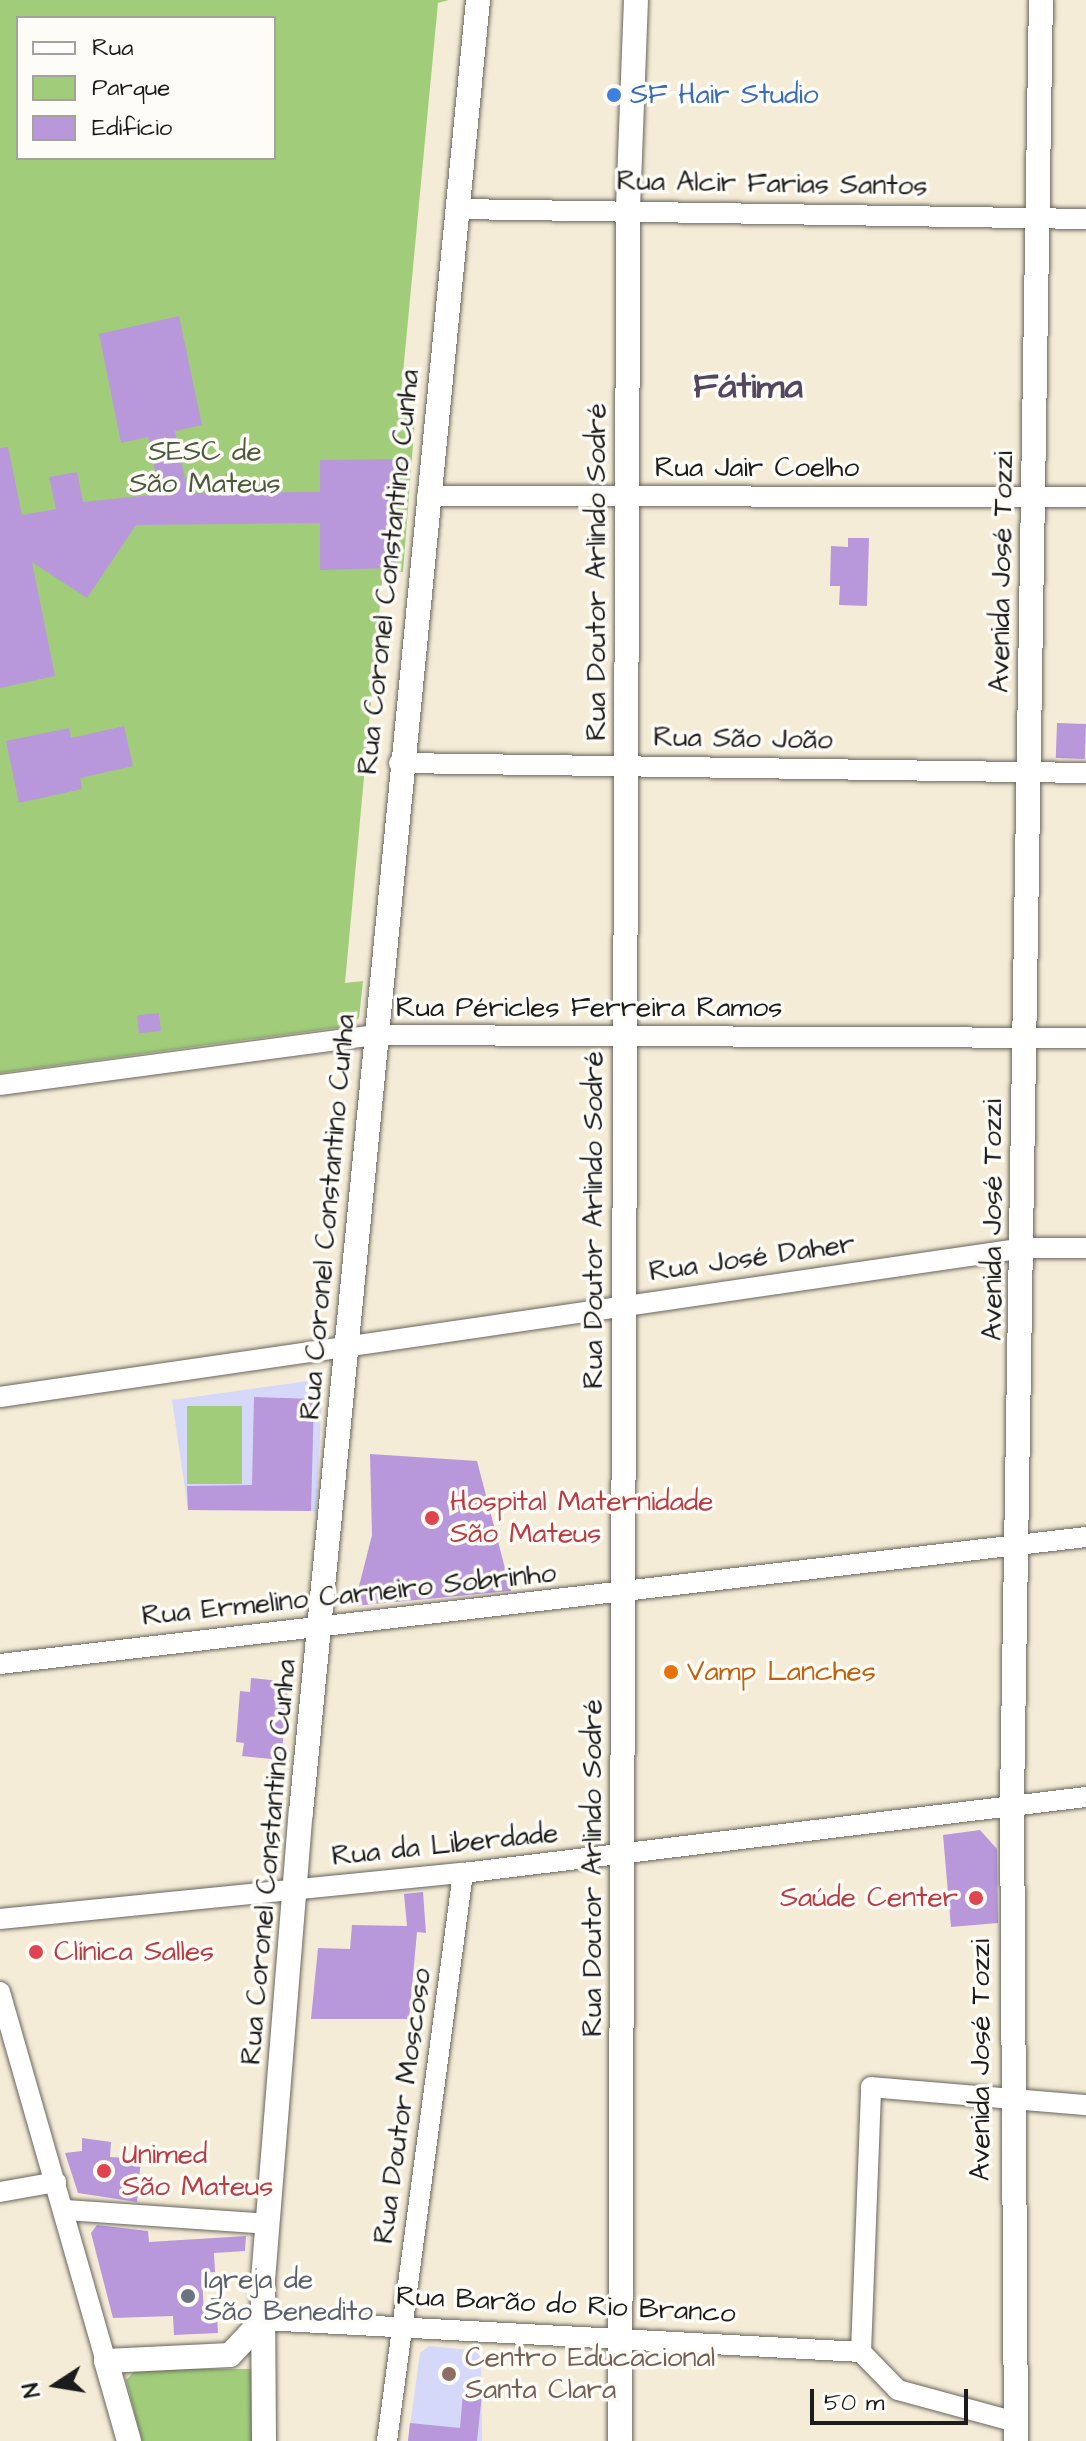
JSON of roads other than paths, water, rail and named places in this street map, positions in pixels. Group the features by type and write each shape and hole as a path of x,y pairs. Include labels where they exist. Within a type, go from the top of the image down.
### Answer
{"street":[{"name":"Rua Coronel Constantino Cunha","path":"264,2441 268,2378 263,2320 268,2224 295,1889 322,1624 399,763 478,0"},
{"name":"Rua Doutor Arlindo Sodré","path":"620,2441 628,208 636,0"},
{"name":"Avenida José Tozzi","path":"1016,2432 1009,2095 1012,1801 1025,1248 1023,1037 1041,0"},
{"name":"Rua Alcir Farias Santos","path":"457,209 628,208 1086,219"},
{"name":"Rua Jair Coelho","path":"427,496 1086,497"},
{"name":"Rua São João","path":"399,763 1086,773"},
{"name":"Rua Péricles Ferreira Ramos","path":"0,1085 374,1035 1086,1038"},
{"name":"Rua José Daher","path":"0,1397 1025,1248 1086,1248"},
{"name":"Rua Ermelino Carneiro Sobrinho","path":"0,1664 322,1624 623,1593 1018,1542 1086,1537"},
{"name":"Rua da Liberdade","path":"0,1919 463,1873 1012,1801 1086,1797"},
{"name":"Rua Doutor Moscoso","path":"387,2441 463,1873"},
{"path":"0,1992 129,2441"},
{"path":"1016,2432 898,2390 861,2352 868,2093 875,2085 1009,2095 1086,2105"},
{"path":"0,2192 56,2182"},
{"path":"65,2210 268,2224"},
{"path":"230,2355 263,2320"},
{"name":"Rua Barão do Rio Branco","path":"263,2320 402,2325 861,2352"},
{"path":"106,2361 230,2355 268,2378"}],"place":[{"name":"SF Hair Studio","path":"614,95"},
{"name":"Hospital Maternidade São Mateus","path":"432,1518"},
{"name":"Vamp Lanches","path":"671,1672"},
{"name":"Saúde Center","path":"976,1898"},
{"name":"Clínica Salles","path":"36,1952"},
{"name":"Unimed São Mateus","path":"104,2171"},
{"name":"Igreja de São Benedito","path":"188,2296"},
{"name":"Centro Educacional Santa Clara","path":"449,2374"}],"district":[{"name":"Fátima","path":"748,387"}],"park label":[{"name":"SESC de São Mateus","path":"205,468"}]}
